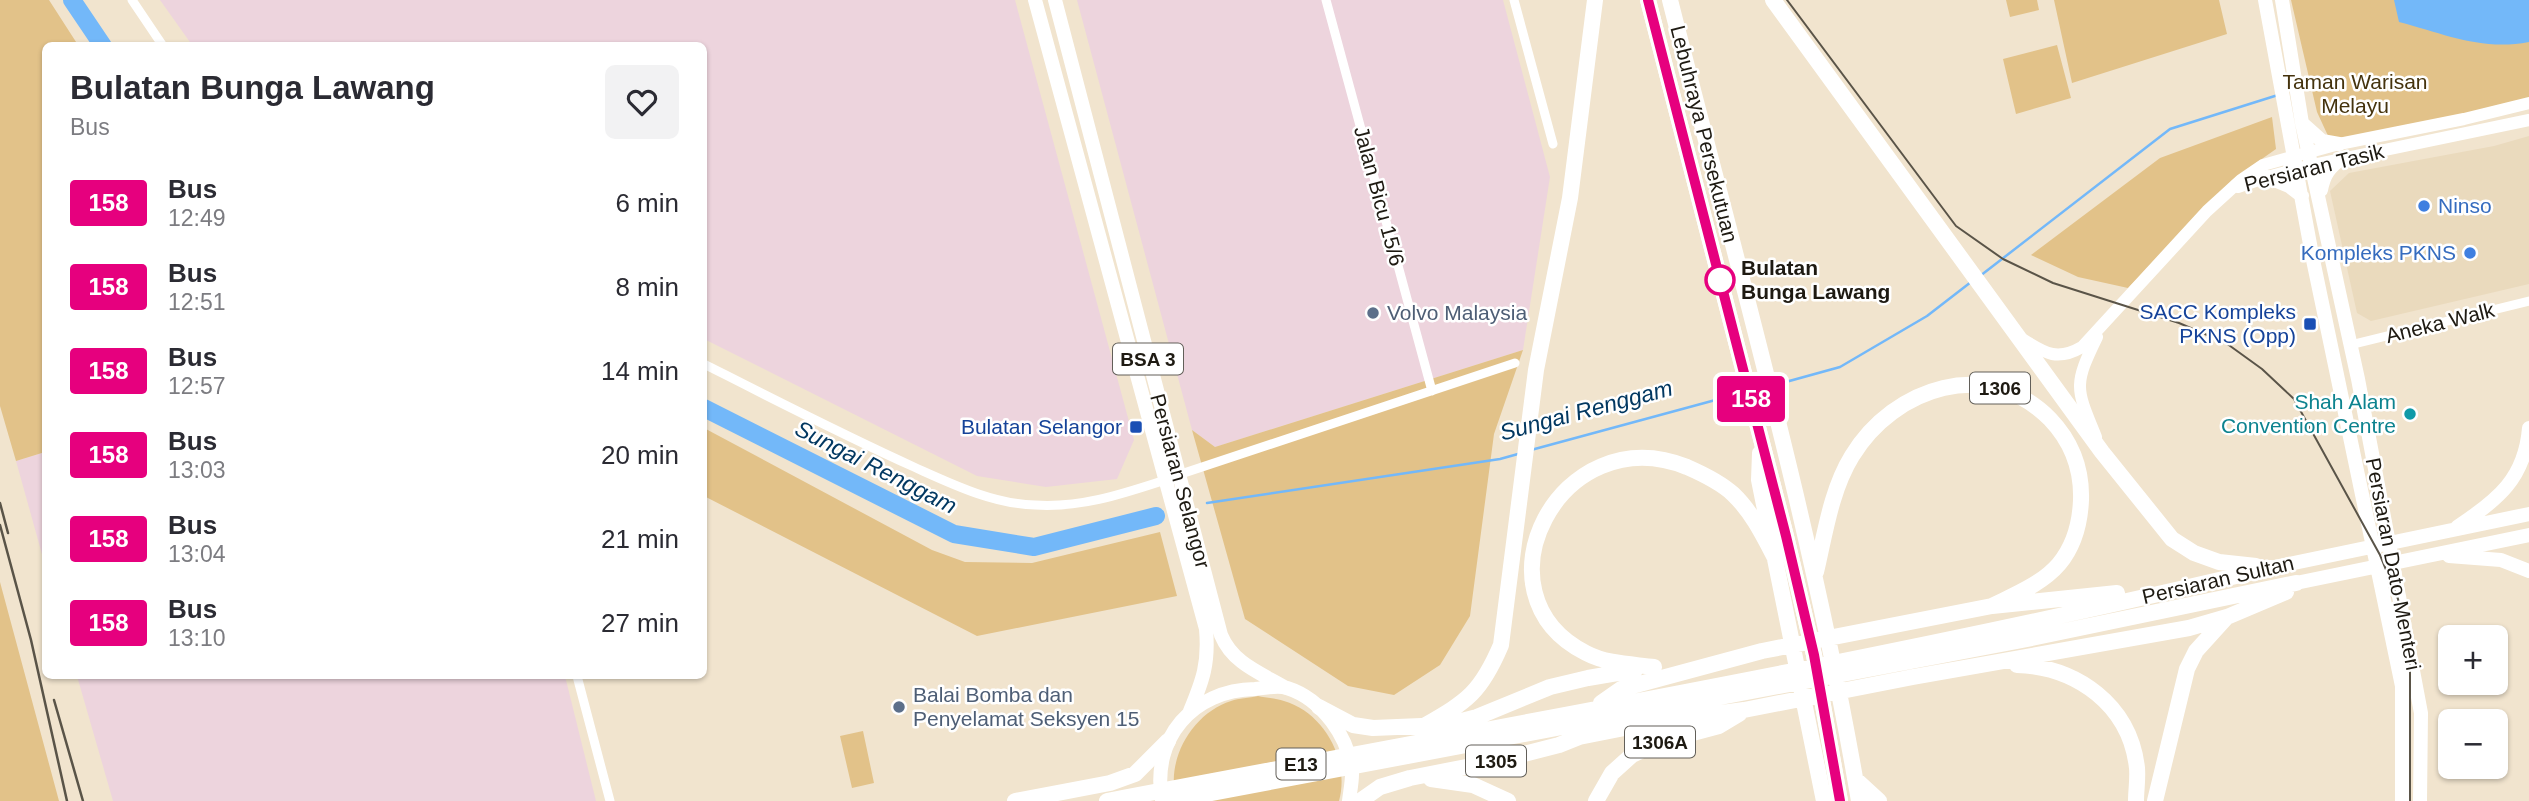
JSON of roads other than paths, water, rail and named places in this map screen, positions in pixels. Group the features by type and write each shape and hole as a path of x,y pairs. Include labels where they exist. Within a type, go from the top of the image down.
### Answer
{"highway":[{"path":"1424,726 1461,705 1474,694 1489,673 1501,645 1536,370 1570,198 1595,0"},
{"name":"Lebuhraya Persekutuan","path":"1648,0 1754,409 1814,655 1840,801"},
{"name":"Lebuhraya Persekutuan","path":"1670,0 1775,405 1842,701 1859,801"},
{"path":"1773,0 2102,452 2172,539 2194,553 2219,562 2270,568"},
{"name":"1306","path":"1815,575 1836,488 1852,456 1873,428 1898,405 1924,393 1979,384 2000,388 2036,405 2062,432 2072,450 2082,484 2081,514 2075,540 2058,565 2037,583 1992,606"},
{"path":"1761,437 1759,480 1823,801"},
{"path":"1654,667 1608,661 1588,654 1559,634 1544,614 1535,589 1534,547 1551,506 1566,489 1604,464 1626,458 1648,457 1674,462 1715,480 1732,494 1753,517 1776,560"},
{"name":"Persiaran Sultan","path":"1910,662 2168,592 2270,568"},
{"path":"1986,663 2160,635 2227,617 2284,594 2296,583"},
{"name":"Persiaran Sultan","path":"1910,662 2296,583"},
{"path":"1594,708 1621,689 1762,651 1992,606 2127,592 2168,592"},
{"path":"2155,801 2187,669 2196,651 2227,617"},
{"path":"1533,732 1579,737 1655,722 1744,710 1910,662 1986,663 2049,668 2089,686 2118,717 2133,748 2137,770 2136,801"},
{"name":"E13","path":"1169,801 1496,733 1594,708 1910,662"},
{"path":"1319,707 1353,725 1388,729 1446,725 1477,717 1550,687 1588,678 1654,667 1709,665"},
{"name":"E13","path":"1107,801 1496,733 1533,732 1767,681"},
{"name":"1306A","path":"1596,801 1612,773 1632,755 1659,742 1719,726 1744,710"},
{"name":"1305","path":"1410,778 1492,762 1559,745 1579,737"},
{"path":"1015,801 1110,783 1135,774 1168,741"},
{"path":"1360,801 1380,787 1410,778 1473,785 1508,801"},
{"path":"1855,779 1879,801"}],"main road":[{"name":"Persiaran Selangor","path":"1035,0 1172,478 1218,625 1227,648 1240,662 1286,688"},
{"name":"Persiaran Selangor","path":"1055,0 1172,478 1206,629 1206,671 1190,711"},
{"name":"Persiaran Dato Menteri","path":"2265,0 2296,118 2303,160 2302,197 2402,686 2402,801"},
{"name":"Persiaran Dato Menteri","path":"2282,0 2284,65"},
{"name":"Persiaran Tasik","path":"2234,188 2263,165 2303,160 2529,103"},
{"path":"2296,118 2322,141 2341,151 2323,177 2320,199"},
{"path":"2465,119 2466,134"},
{"name":"Persiaran Tasik","path":"2341,151 2466,134 2529,120"},
{"name":"Persiaran Dato Menteri","path":"2303,160 2320,199 2421,713 2420,801"},
{"name":"Persiaran Tasik","path":"2234,188 2267,177 2303,160"},
{"path":"2267,177 2289,186 2302,197"},
{"path":"2021,338 2048,353 2069,354 2082,347 2207,211 2234,188"},
{"path":"2102,327 2080,377 2079,396 2102,452"},
{"path":"2450,531 2479,511 2508,486 2518,473 2524,459 2529,428"},
{"name":"Persiaran Sultan","path":"2270,568 2529,514"},
{"name":"Persiaran Sultan","path":"2296,583 2529,535"},
{"path":"2429,555 2501,560 2529,571"},
{"path":"1162,801 1160,768 1168,741 1190,711 1238,690 1286,688 1319,707 1342,737 1352,774 1349,801"}],"street":[{"path":"132,0 160,42"},
{"name":"Jalan Bicu 15/6","path":"1326,0 1432,391"},
{"path":"1514,0 1553,144"},
{"name":"Aneka Walk","path":"2350,345 2529,301"},
{"path":"707,365 963,489 1034,505 1099,501 1516,363"},
{"path":"578,679 610,801"}],"water":[{"path":"2394,0 2529,0 2529,42 2479,43 2399,22"}],"waterway":[{"name":"Sungai Renggam","path":"72,0 100,42"},
{"name":"Sungai Renggam","path":"2302,90 2312,88"},
{"name":"Sungai Renggam","path":"1980,276 2170,129 2278,95"},
{"name":"Sungai Renggam","path":"1775,385 1840,367 1927,316 1971,282"},
{"name":"Sungai Renggam","path":"1531,450 1745,392"},
{"name":"Sungai Renggam","path":"707,410 954,534 1034,547 1156,516"},
{"name":"Sungai Renggam","path":"1207,503 1500,459 1518,454"}],"tram line":[{"path":"1787,0 1956,226 2003,259 2053,283 2179,323 2226,343 2262,369 2294,399 2380,555 2398,599 2410,656 2410,801"}],"railway":[{"path":"0,503 8,533"},
{"path":"0,525 31,640 67,801"},
{"path":"54,700 83,801"}],"place":[{"name":"Ninso","path":"2424,206"},
{"name":"Kompleks PKNS","path":"2470,253"},
{"name":"Bulatan Bunga Lawang","path":"1720,280"},
{"name":"Volvo Malaysia","path":"1373,313"},
{"name":"SACC Kompleks PKNS (Opp)","path":"2310,324"},
{"name":"Shah Alam Convention Centre","path":"2410,414"},
{"name":"Bulatan Selangor","path":"1136,427"},
{"name":"Balai Bomba dan Penyelamat Seksyen 15","path":"899,707"}],"park label":[{"name":"Taman Warisan Melayu","path":"2355,94"}]}
